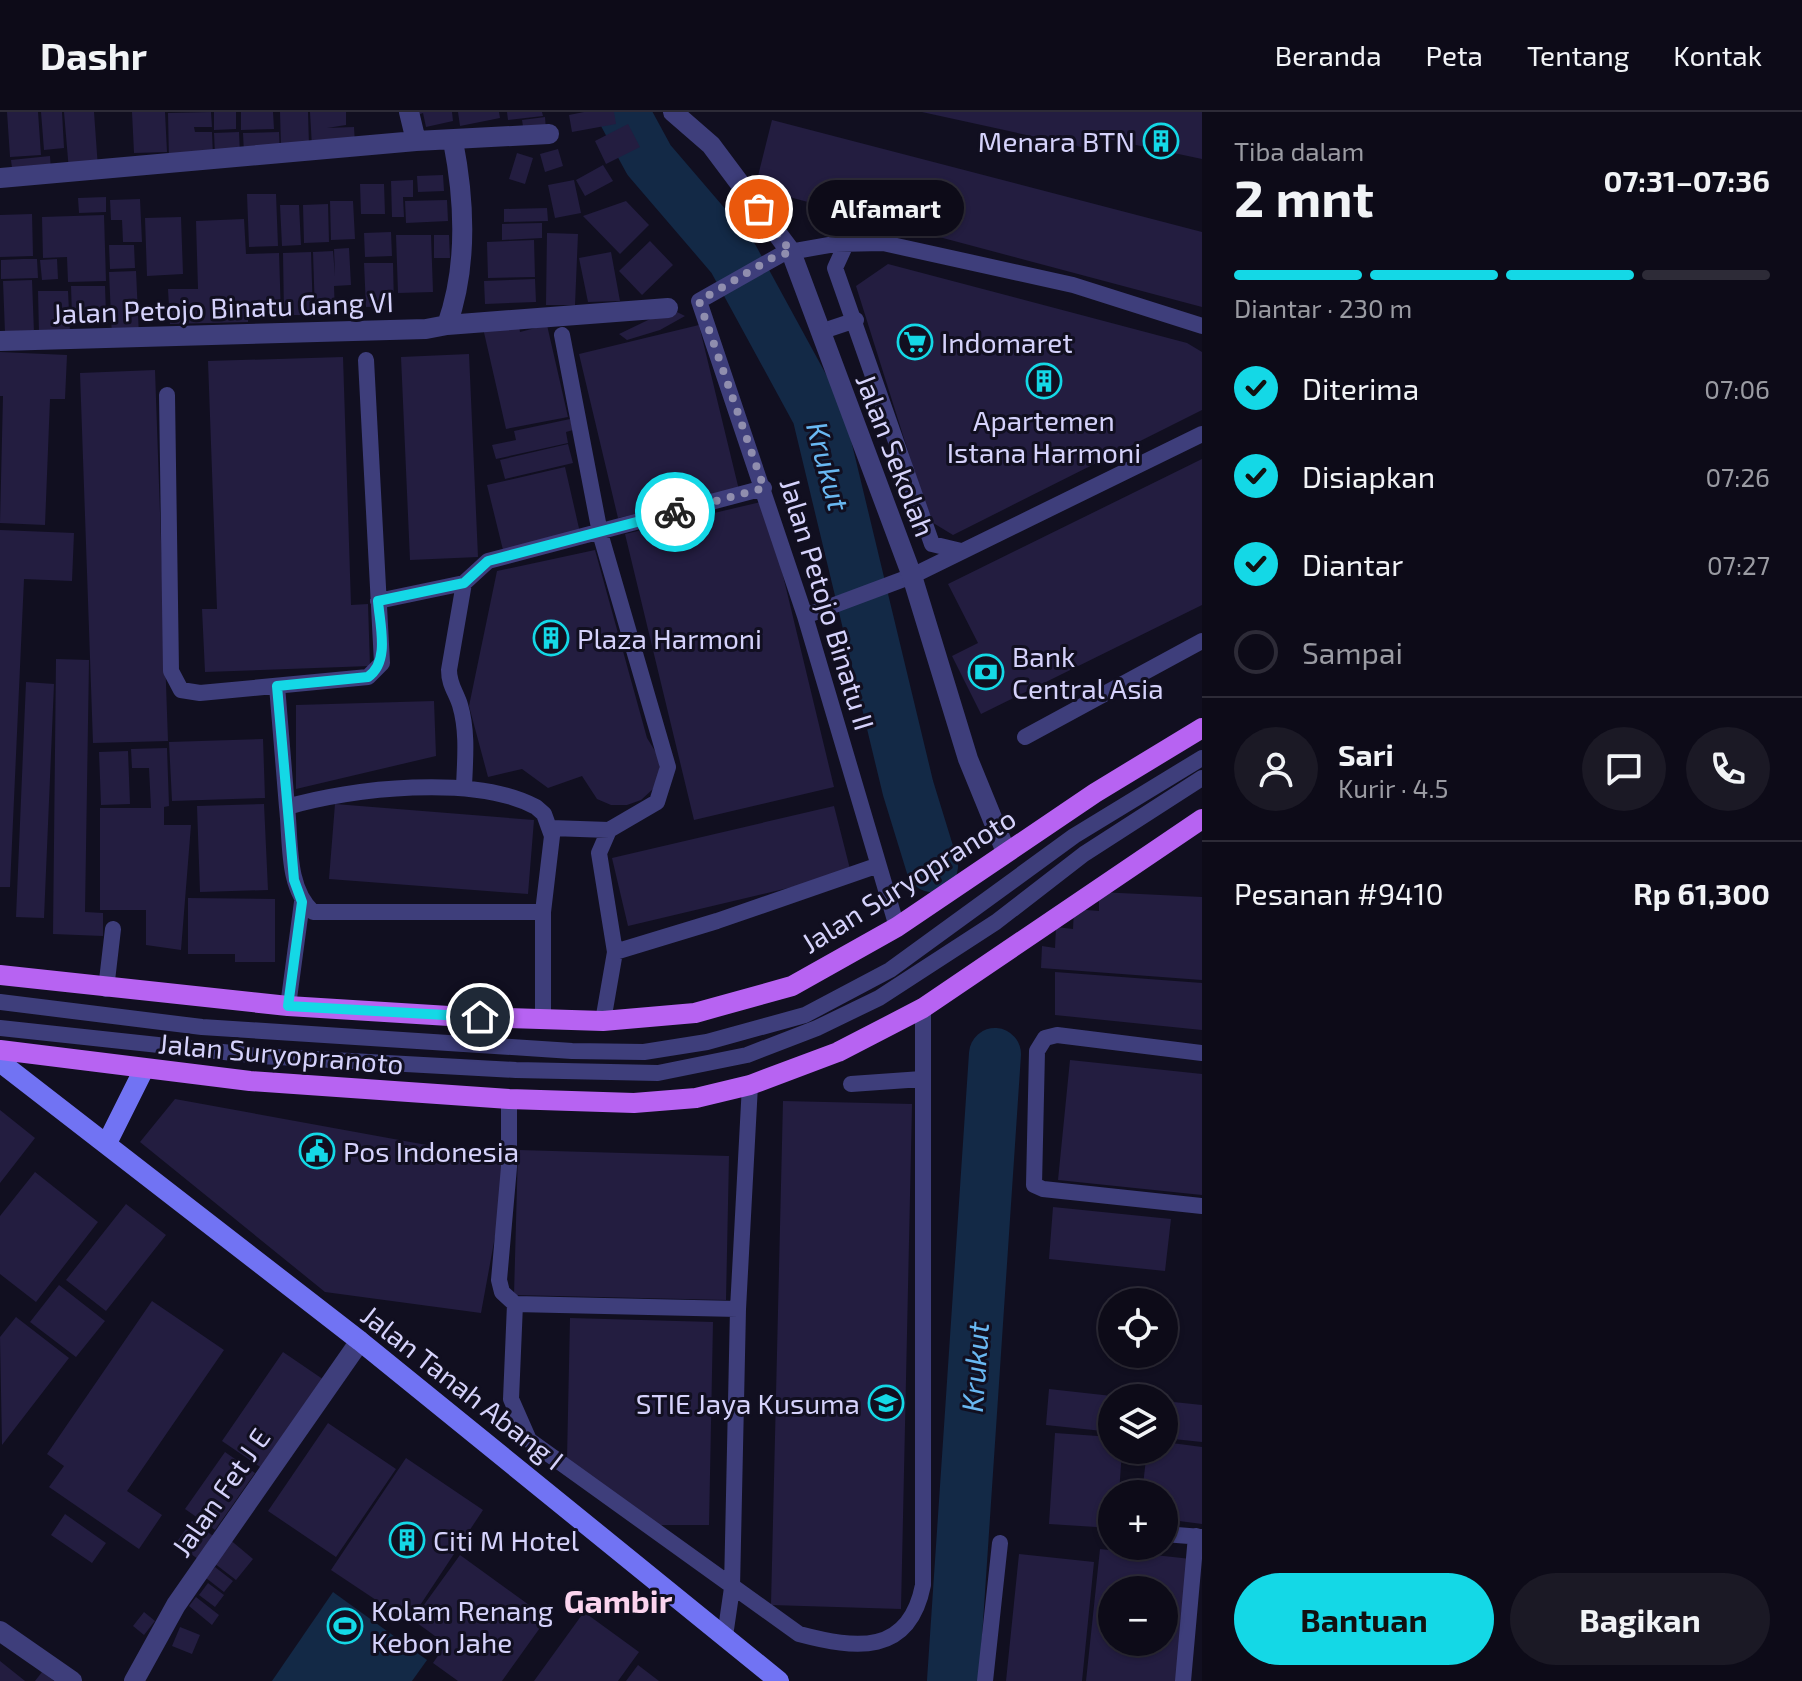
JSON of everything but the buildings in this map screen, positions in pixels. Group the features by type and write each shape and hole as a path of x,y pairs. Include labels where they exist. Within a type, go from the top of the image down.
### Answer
{"main road":[{"name":"Jalan Suryopranoto","path":"0,975 106,989 288,1006 603,1021 695,1013 792,986 897,927 979,869 1202,728"},
{"name":"Jalan Suryopranoto","path":"0,1050 250,1081 509,1099 634,1103 696,1098 750,1085 838,1052 930,1003 1202,819"}],"street":[{"path":"409,112 416,141"},
{"name":"Jalan Sekolah","path":"673,112 711,145 783,254 820,332 910,577 968,759 1006,852"},
{"path":"0,178 416,141 549,134"},
{"path":"447,325 460,269 463,198 453,141"},
{"name":"Jalan Petojo Binatu Gang VI","path":"0,341 426,329 668,308"},
{"name":"Jalan Tanah Abang I","path":"0,1062 360,1341 779,1681"},
{"path":"107,1143 144,1069"},
{"name":"Jalan Fet J E","path":"134,1681 176,1605 360,1341"},
{"path":"0,1631 72,1681"}],"lane":[{"path":"783,254 846,244 883,243 1073,285 1202,326"},
{"path":"846,244 840,251 835,268 856,320 932,544 964,551"},
{"name":"Jalan Petojo Binatu II","path":"783,254 699,301 809,614 876,866 897,927"},
{"path":"820,332 856,320"},
{"path":"551,828 609,830 657,802 668,767 600,533 562,335"},
{"path":"167,395 171,671 181,690 200,693 368,677 382,663 366,360"},
{"path":"809,614 910,577 1202,434"},
{"path":"378,601 464,583 488,561 764,488"},
{"path":"464,583 449,670 449,684 460,704 466,736 464,787"},
{"path":"1025,737 1202,641"},
{"path":"277,686 294,880 302,902 288,1006"},
{"path":"0,1002 202,1027 572,1051 644,1052 707,1042 805,1015 890,970 1074,836 1202,758"},
{"path":"0,1028 260,1056 516,1070 658,1073 747,1055 817,1028 879,998 996,922 1084,854 1202,778"},
{"path":"287,807 340,793 464,787 527,802 544,814 551,828 543,912 543,1019"},
{"path":"603,1021 615,952 599,853 609,830"},
{"path":"615,952 717,921 876,866"},
{"path":"302,902 313,912 323,914 543,912"},
{"path":"106,989 113,929"},
{"path":"515,1304 511,1399 529,1440 799,1634 842,1645 880,1643 908,1624 919,1605 923,1585 922,1079 930,1003"},
{"path":"1202,1053 1057,1035 1045,1038 1037,1051 1034,1185 1043,1189 1202,1206"},
{"path":"851,1084 922,1079"},
{"path":"725,1636 732,1588 738,1309 750,1085"},
{"path":"509,1099 509,1167 499,1280 502,1292 515,1304 738,1309"},
{"path":"1178,1535 1199,1537 1183,1681"},
{"path":"985,1681 1000,1543"}],"water":[{"name":"Kolam Renang Kebon Jahe","path":"333,1592 427,1660 412,1681 272,1681"}],"waterway":[{"name":"Krukut","path":"623,112 649,160 733,258 818,414 908,788 932,866"},
{"name":"Krukut","path":"953,1681 995,1054"}],"way so far":[{"path":"675,512 764,488 699,301 774,257 791,252 759,209"}],"place":[{"name":"Menara BTN","path":"1161,141"},
{"name":"Alfamart","path":"759,209"},
{"name":"Indomaret","path":"915,342"},
{"name":"Apartemen Istana Harmoni","path":"1044,381"},
{"name":"Plaza Harmoni","path":"551,638"},
{"name":"Bank Central Asia","path":"986,672"},
{"name":"Pos Indonesia","path":"317,1151"},
{"name":"STIE Jaya Kusuma","path":"886,1403"},
{"name":"Citi M Hotel","path":"407,1540"},
{"name":"Kolam Renang Kebon Jahe","path":"345,1626"}],"district":[{"name":"Gambir","path":"618,1600"}],"route":[{"path":"480,1017 288,1006 302,902 294,880 277,686 368,677 376,671 382,663 378,601 464,583 488,561 593,536 675,512"}]}
